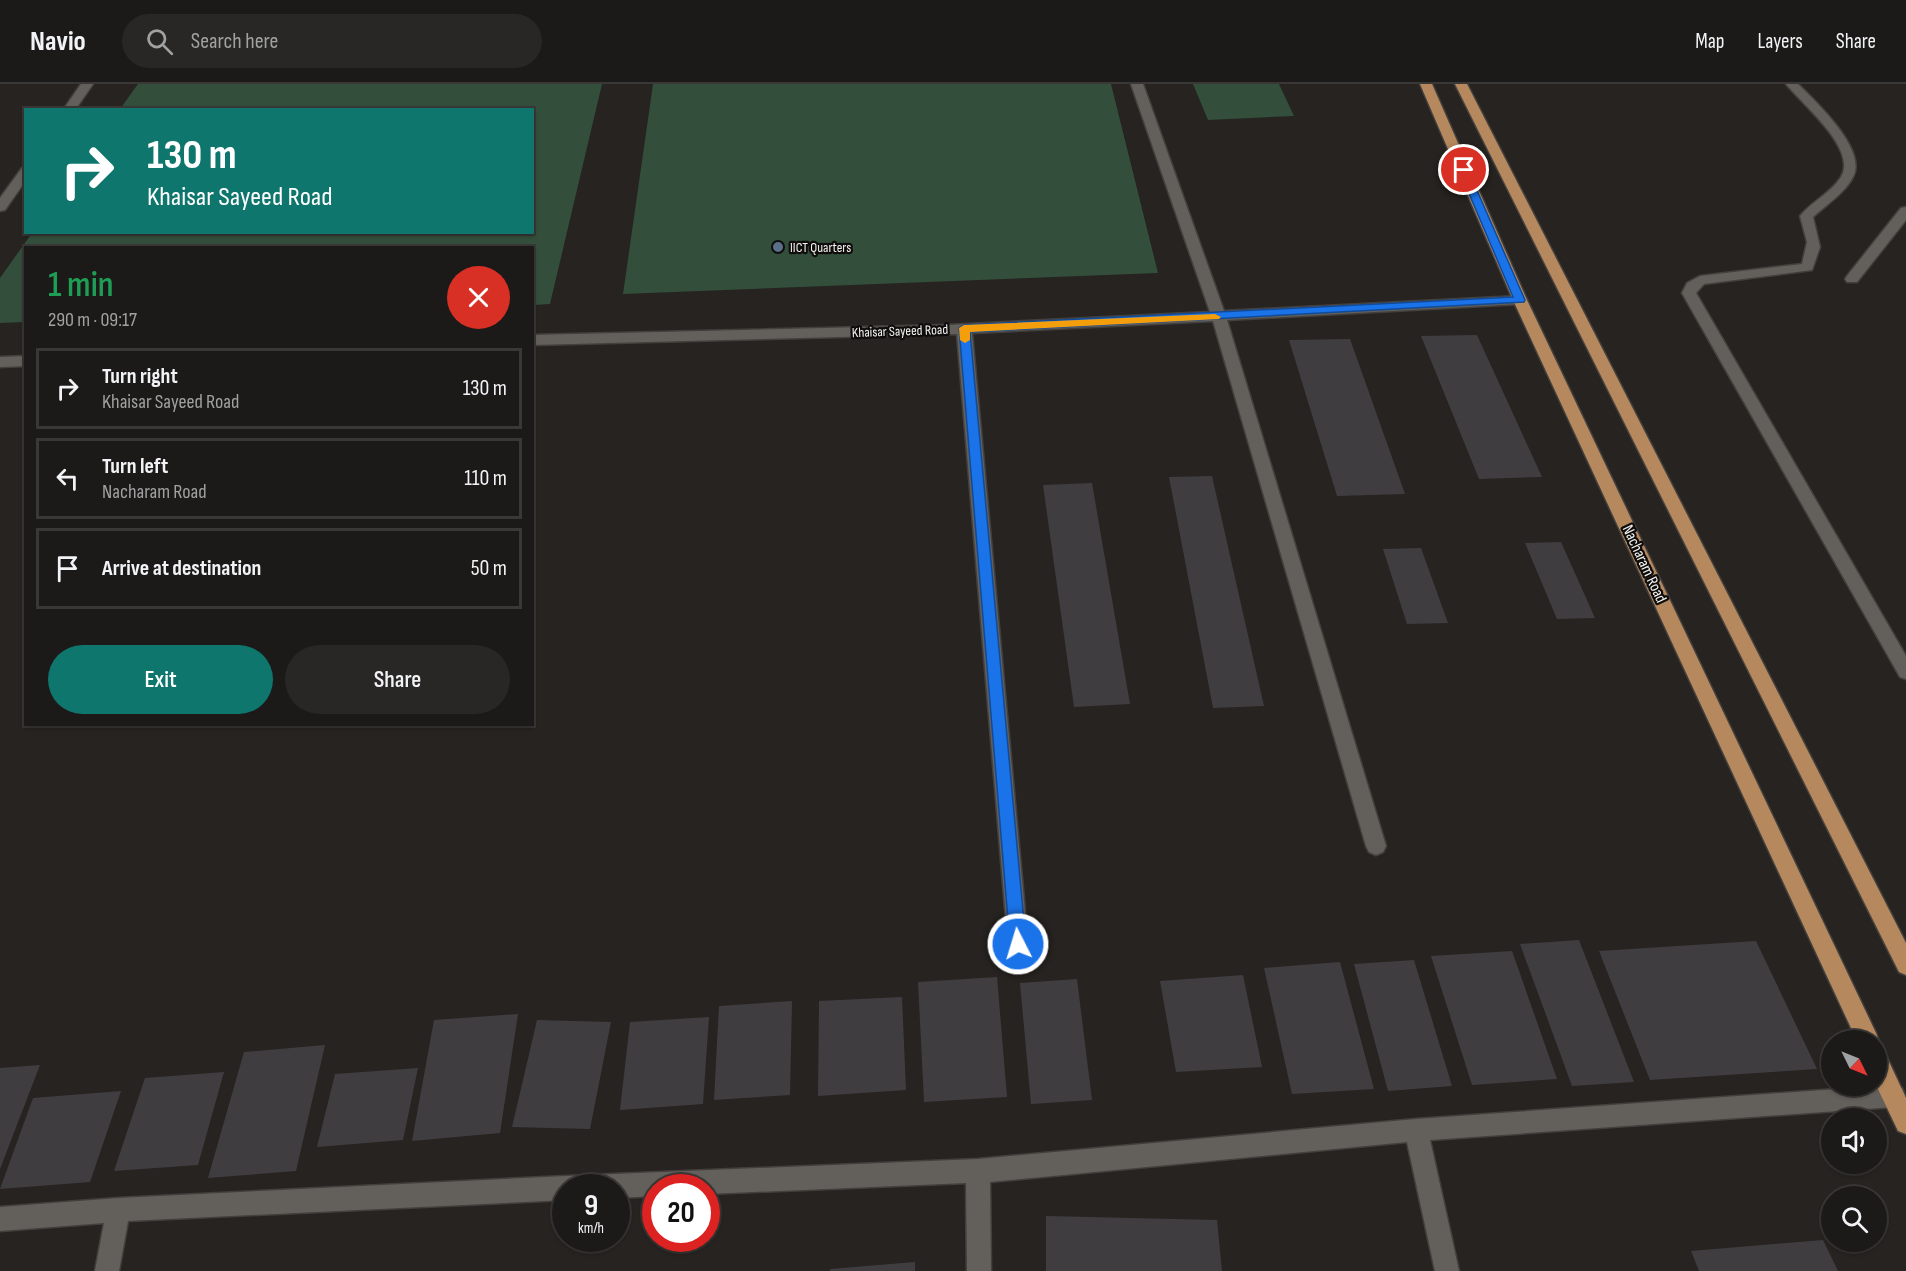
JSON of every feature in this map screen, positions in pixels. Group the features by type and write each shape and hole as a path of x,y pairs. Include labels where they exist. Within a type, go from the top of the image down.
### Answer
{"main road":[{"name":"Nacharam Road","path":"1426,84 1520,300 1863,1030"},
{"path":"1461,84 1906,965"},
{"path":"1887,1082 1906,1124"}],"street":[{"path":"70,108 87,84"},
{"path":"1137,84 1219,317 1376,846"},
{"path":"1791,84 1831,124 1851,162 1849,176 1806,216 1815,239 1807,267 1700,280 1692,286 1689,293 1906,672"},
{"path":"0,207 24,174"},
{"path":"1852,279 1906,211"},
{"name":"Khaisar Sayeed Road","path":"534,340 964,328 1219,317 1520,300"},
{"path":"964,328 1018,944"},
{"path":"0,362 24,361"},
{"path":"630,1185 978,1171 1416,1130 1894,1096"},
{"path":"1416,1130 1447,1271"},
{"path":"978,1171 979,1271"},
{"path":"0,1219 118,1210 552,1189"},
{"path":"107,1271 118,1210"}],"green space":[{"path":"138,84 602,84 550,304 534,305 534,246 24,246 24,322 0,323 0,278 31,234 534,234 534,108 121,108"},
{"path":"653,84 1111,84 1158,273 623,294"},
{"path":"1193,84 1279,84 1294,116 1208,120"}],"building":[{"path":"1477,335 1542,477 1479,479 1421,336"},
{"path":"1350,339 1405,494 1337,496 1289,340"},
{"path":"1212,476 1264,706 1213,708 1169,477"},
{"path":"1092,483 1130,704 1074,707 1043,485"},
{"path":"1561,542 1595,618 1557,619 1525,543"},
{"path":"1421,548 1448,623 1407,624 1383,549"},
{"path":"1579,940 1634,1082 1572,1086 1520,944"},
{"path":"1756,941 1817,1069 1650,1080 1599,951"},
{"path":"1512,951 1557,1079 1472,1085 1431,956"},
{"path":"1414,960 1452,1086 1388,1091 1354,964"},
{"path":"1340,962 1374,1089 1292,1094 1264,968"},
{"path":"1243,975 1262,1067 1176,1072 1160,981"},
{"path":"997,977 1007,1097 924,1102 918,982"},
{"path":"1077,979 1092,1100 1031,1104 1020,983"},
{"path":"902,997 906,1090 818,1096 819,1001"},
{"path":"792,1001 790,1095 714,1100 719,1006"},
{"path":"518,1014 500,1133 412,1141 434,1020"},
{"path":"709,1017 703,1104 620,1110 630,1022"},
{"path":"537,1020 611,1022 590,1129 512,1127"},
{"path":"325,1045 296,1171 208,1178 244,1052"},
{"path":"40,1065 0,1169 0,1068"},
{"path":"418,1068 403,1140 317,1147 335,1074"},
{"path":"224,1072 198,1165 114,1171 145,1078"},
{"path":"121,1091 90,1182 0,1189 33,1098"},
{"path":"1046,1216 1217,1220 1222,1271 1046,1271"},
{"path":"1821,1240 1821,1252 1829,1252 1838,1271 1699,1271 1691,1251"},
{"path":"915,1262 915,1271 830,1271 830,1269"}],"slow traffic":[{"path":"965,340 964,328 1215,317"}],"place":[{"name":"IICT Quarters","path":"778,247"}],"route":[{"path":"1018,944 964,328 1219,317 1520,300 1464,170"}]}
